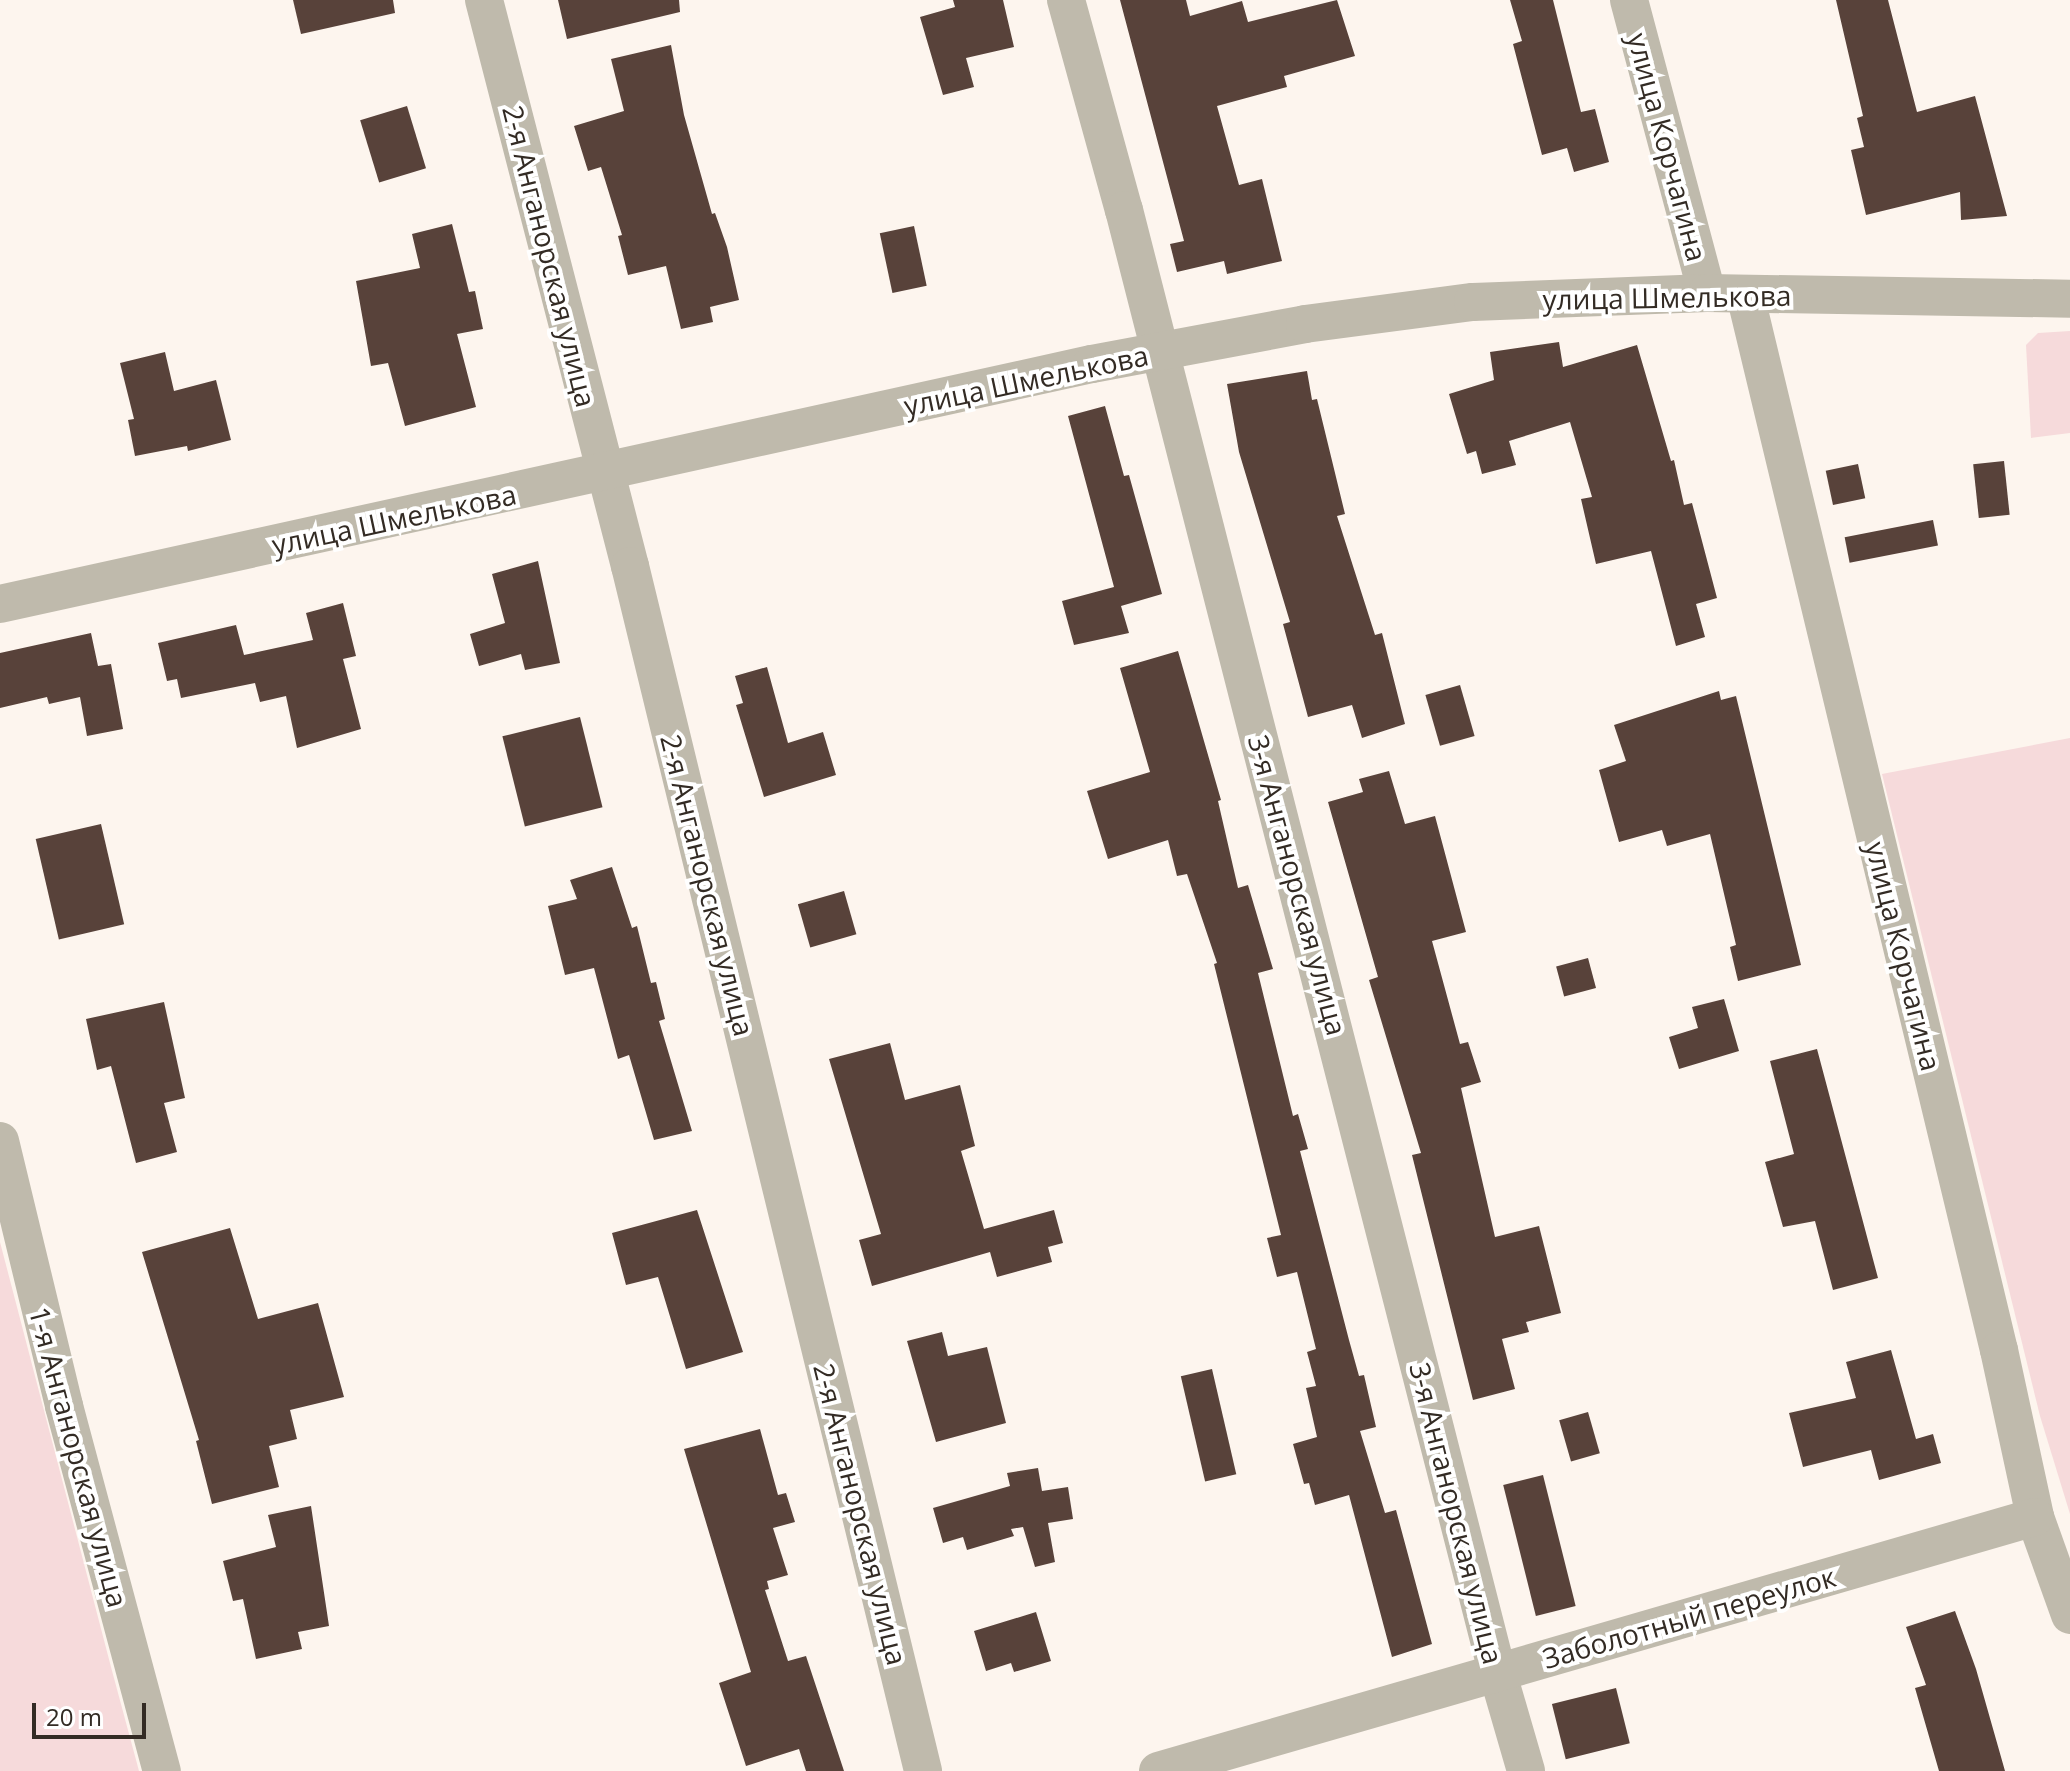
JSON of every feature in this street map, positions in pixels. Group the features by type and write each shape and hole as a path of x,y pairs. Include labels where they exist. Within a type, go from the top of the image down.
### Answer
{"street":[{"name":"2-я Анганорская улица","path":"484,0 605,473 923,1771"},
{"name":"3-я Анганорская улица","path":"1066,0 1159,350 1497,1671 1526,1771"},
{"name":"улица Корчагина","path":"1629,0 1707,293"},
{"name":"улица Шмелькова","path":"0,604 1159,350 1305,324 1473,302 1707,293 2070,299"},
{"name":"улица Корчагина","path":"1745,294 1995,1335 2035,1517 2070,1615"},
{"name":"1-я Анганорская улица","path":"0,1141 64,1406 162,1771"},
{"name":"Заболотный переулок","path":"1158,1771 2035,1517"}],"shaded area":[{"path":"2070,331 2070,433 2031,438 2026,345 2038,333"},
{"path":"2070,738 2070,1514 2040,1416 1882,774"},
{"path":"0,1242 111,1667 139,1771 0,1771"}],"building":[{"path":"293,0 393,0 395,13 301,34"},
{"path":"558,0 679,0 680,12 567,39"},
{"path":"953,0 1003,0 1014,47 966,58 974,87 943,95 920,17 955,7"},
{"path":"1120,0 1186,0 1190,16 1242,1 1248,22 1337,0 1355,56 1284,76 1287,87 1217,106 1239,185 1262,179 1282,261 1227,274 1224,261 1177,272 1170,244 1184,241"},
{"path":"1510,0 1553,0 1581,112 1595,109 1609,162 1574,172 1567,148 1542,155 1513,44 1522,41"},
{"path":"1836,0 1888,0 1917,112 1975,96 2007,216 1961,220 1960,192 1866,215 1851,150 1864,147 1857,118 1863,116"},
{"path":"671,45 684,115 712,214 715,213 727,247 739,300 710,307 713,322 681,329 666,266 628,275 618,236 622,235 601,167 588,171 574,126 624,111 611,59"},
{"path":"407,106 426,168 379,182 360,120"},
{"path":"452,224 469,292 475,291 483,329 457,334 476,407 405,426 388,363 371,366 356,281 420,268 412,234"},
{"path":"914,226 927,286 892,293 880,233"},
{"path":"1559,342 1563,367 1637,345 1671,461 1674,460 1684,505 1692,503 1717,598 1696,604 1705,637 1676,646 1651,551 1596,564 1581,499 1592,497 1570,422 1509,441 1516,465 1482,474 1476,451 1467,454 1449,394 1494,380 1490,352"},
{"path":"165,352 174,391 216,380 231,440 188,451 187,446 135,456 128,420 134,419 120,363"},
{"path":"1307,371 1312,400 1317,399 1345,514 1337,516 1375,635 1382,633 1405,724 1362,738 1352,705 1308,717 1283,624 1290,622 1239,452 1227,384"},
{"path":"1105,406 1124,476 1129,475 1162,594 1121,606 1129,633 1074,645 1062,601 1114,587 1068,416"},
{"path":"2004,461 2010,515 1979,518 1973,464"},
{"path":"1858,464 1865,498 1833,505 1826,471"},
{"path":"1933,520 1938,546 1850,563 1845,537"},
{"path":"538,561 560,663 525,670 521,654 479,666 470,634 505,623 492,574"},
{"path":"343,603 356,656 343,659 361,729 297,748 286,696 260,702 255,683 181,698 177,679 167,681 158,643 236,625 244,655 313,640 306,613"},
{"path":"91,633 98,666 111,664 123,729 87,736 80,697 49,704 47,697 0,708 0,653"},
{"path":"1178,651 1221,800 1218,801 1238,888 1248,885 1273,969 1258,973 1293,1116 1298,1114 1308,1149 1300,1151 1349,1340 1359,1376 1364,1375 1376,1427 1360,1431 1385,1513 1396,1510 1432,1644 1392,1657 1349,1495 1315,1505 1309,1483 1304,1484 1293,1444 1317,1437 1306,1388 1316,1386 1307,1352 1316,1349 1297,1272 1277,1277 1267,1238 1281,1235 1214,964 1217,963 1187,874 1177,876 1168,840 1108,859 1087,791 1150,772 1120,668"},
{"path":"767,667 788,743 823,732 836,775 764,797 736,705 743,703 735,676"},
{"path":"1460,685 1475,736 1440,746 1425,695"},
{"path":"1719,691 1721,700 1736,696 1801,965 1738,981 1730,947 1736,945 1710,834 1667,846 1662,830 1619,842 1599,770 1626,761 1614,725"},
{"path":"580,717 602,807 525,827 502,736"},
{"path":"1389,771 1405,824 1435,816 1466,932 1432,941 1460,1044 1468,1042 1481,1082 1461,1088 1495,1237 1539,1226 1561,1313 1526,1322 1529,1332 1502,1339 1515,1389 1473,1400 1412,1155 1421,1153 1369,980 1378,977 1328,802 1363,792 1359,779"},
{"path":"101,824 124,924 59,939 36,839"},
{"path":"612,867 632,928 637,926 651,983 656,982 665,1019 659,1021 692,1131 654,1140 629,1055 618,1059 594,968 565,975 548,906 577,899 570,880"},
{"path":"844,891 856,934 810,947 798,904"},
{"path":"1588,958 1596,988 1564,996 1556,967"},
{"path":"1724,999 1739,1051 1679,1069 1669,1037 1698,1028 1692,1007"},
{"path":"164,1002 185,1098 164,1103 177,1152 136,1163 111,1066 97,1070 86,1019"},
{"path":"890,1043 905,1100 960,1085 975,1146 961,1151 984,1229 1054,1210 1063,1243 1048,1247 1052,1262 997,1277 990,1252 872,1286 859,1240 881,1234 829,1059"},
{"path":"1817,1049 1878,1278 1833,1290 1815,1221 1783,1227 1765,1162 1794,1154 1770,1061"},
{"path":"697,1210 743,1352 686,1369 658,1277 626,1285 612,1233"},
{"path":"230,1228 258,1319 318,1303 344,1397 290,1410 297,1439 269,1446 279,1487 212,1504 196,1441 199,1440 142,1252"},
{"path":"942,1332 948,1356 987,1347 1006,1423 936,1442 907,1341"},
{"path":"1891,1350 1916,1439 1933,1434 1941,1463 1879,1480 1871,1450 1803,1467 1789,1413 1856,1398 1846,1362"},
{"path":"1212,1369 1236,1474 1205,1481 1181,1376"},
{"path":"1588,1412 1600,1453 1571,1462 1559,1420"},
{"path":"760,1429 778,1495 786,1493 795,1522 773,1528 788,1575 767,1581 769,1589 765,1590 788,1661 806,1656 844,1771 806,1771 799,1749 746,1766 719,1683 751,1672 684,1449"},
{"path":"1038,1468 1042,1491 1068,1487 1073,1519 1048,1523 1055,1562 1035,1567 1023,1527 1011,1529 1014,1536 967,1550 963,1537 943,1543 933,1508 1010,1486 1007,1473"},
{"path":"1543,1475 1576,1606 1536,1616 1503,1485"},
{"path":"311,1506 329,1626 298,1632 302,1649 256,1659 243,1599 233,1601 223,1561 276,1547 268,1515"},
{"path":"1955,1611 1976,1669 2005,1771 1939,1771 1915,1688 1926,1685 1906,1627"},
{"path":"1036,1612 1051,1661 1014,1672 1011,1663 986,1671 974,1631"},
{"path":"1616,1688 1630,1743 1566,1759 1552,1704"}]}
